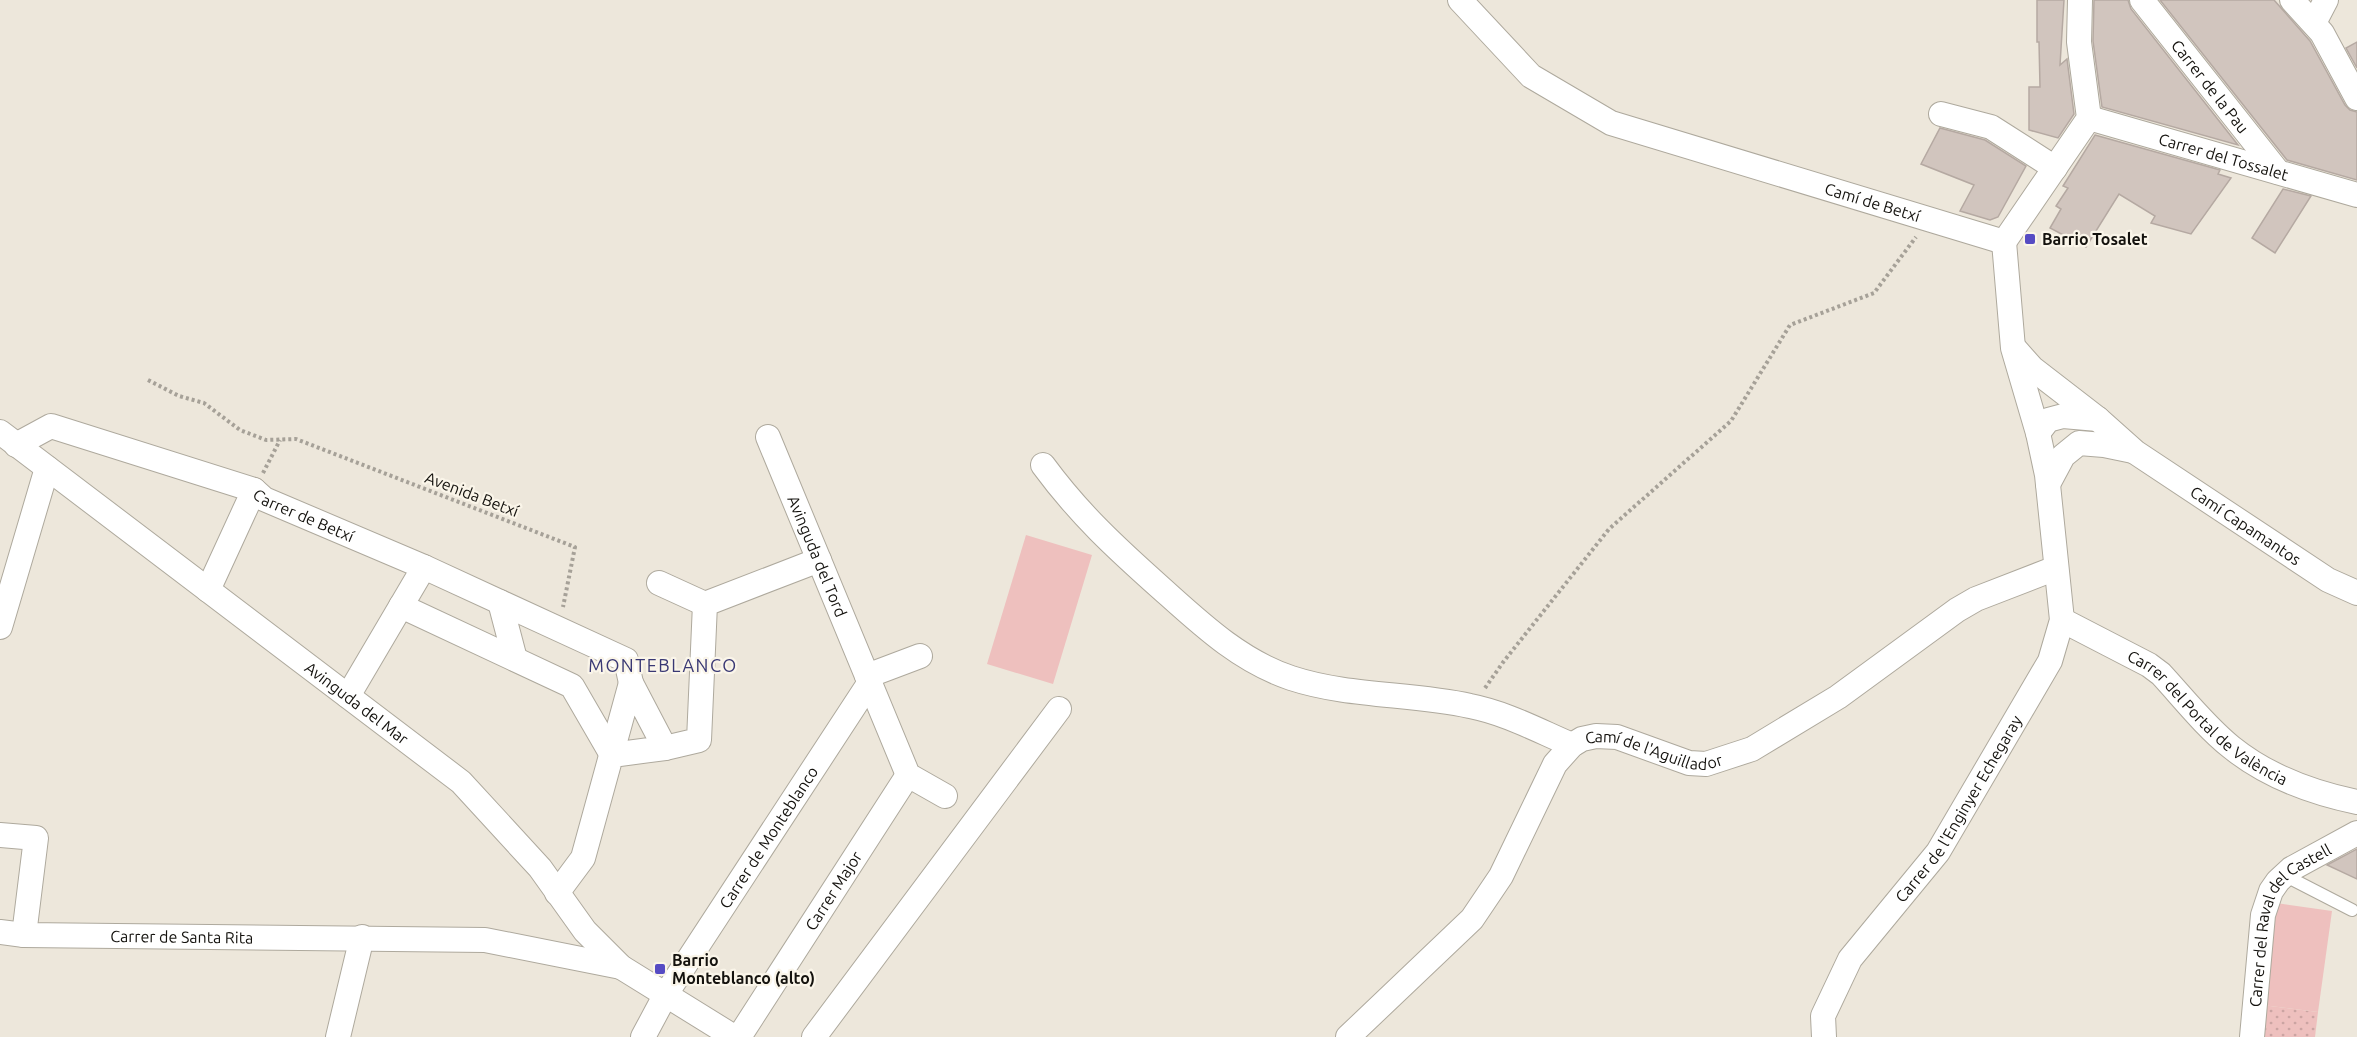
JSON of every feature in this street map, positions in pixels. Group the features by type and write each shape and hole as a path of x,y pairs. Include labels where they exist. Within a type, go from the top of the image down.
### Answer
{"street":[{"name":"Camí de Betxí","path":"1460,0 1531,76 1611,123 2004,242"},
{"path":"2056,568 2048,484 2038,433 2013,348 2004,242 2089,118 2079,42 2079,0"},
{"name":"Carrer de la Pau","path":"2142,0 2278,172"},
{"path":"2292,0 2314,23 2325,39 2357,98"},
{"path":"2314,23 2326,0"},
{"path":"1941,114 1991,127 2055,168"},
{"name":"Carrer del Tossalet","path":"2089,118 2357,195"},
{"name":"Camí Capamantos","path":"2013,348 2032,368 2098,419 2135,452 2328,580 2357,593"},
{"path":"2038,433 2048,420 2063,416 2098,419"},
{"name":"Avinguda del Mar","path":"8,439 51,426 254,490"},
{"name":"Camí Capamantos","path":"2038,433 2079,443 2103,445 2135,452"},
{"name":"Avinguda del Tord","path":"768,437 868,679"},
{"name":"Avinguda del Mar","path":"8,439 461,782 540,868 585,931 621,967 734,1037"},
{"path":"2048,484 2063,456 2079,443"},
{"path":"1043,465 1062,491 1100,534 1220,641 1264,667 1292,679 1330,687 1472,706 1507,717 1572,745"},
{"path":"0,627 47,468"},
{"name":"Carrer de Betxí","path":"208,590 254,490 264,499 424,567 626,660 631,683 664,748"},
{"path":"659,583 705,604 819,560"},
{"path":"348,696 424,567"},
{"name":"Carrer de l'Enginyer Echegaray","path":"1824,1037 1823,1016 1850,959 1938,852 2050,661 2062,620 2056,568"},
{"name":"Camí de l'Aguillador","path":"1348,1037 1472,919 1502,876 1555,764 1572,745 1582,739 1596,736 1617,737 1689,763 1706,764 1752,749 1839,697 1957,610 1976,599 2056,568"},
{"path":"500,602 515,659"},
{"path":"612,755 664,748 699,740 705,604"},
{"path":"401,606 572,686 612,755"},
{"name":"Carrer del Portal de València","path":"2062,620 2149,665 2161,674 2230,746 2258,766 2303,786 2357,802"},
{"path":"920,656 868,679 908,776 945,796"},
{"name":"Carrer de Monteblanco","path":"666,994 868,679"},
{"path":"557,893 583,858 631,683"},
{"path":"814,1037 1059,709"},
{"name":"Carrer Major","path":"739,1037 908,776"},
{"name":"Carrer del Raval del Castell","path":"2252,1037 2264,915 2271,891 2284,875 2327,848 2357,833"},
{"path":"0,835 36,838 24,935"},
{"name":"Carrer de Santa Rita","path":"0,932 24,935 485,940 621,967"},
{"path":"338,1037 362,937"},
{"path":"643,1037 666,994"}],"lane":[{"path":"2284,875 2352,910"}],"path":[{"path":"1472,706 1504,661 1610,529 1731,421 1790,325 1874,293 1928,219"},
{"name":"Avenida Betxí","path":"148,380 179,396 204,403 240,430 266,440 296,439 575,547 558,629"},
{"path":"254,490 281,439"}],"shaded area":[{"path":"1026,535 1092,555 1053,684 987,664"},
{"path":"2276,903 2332,911 2318,1012 2262,1005"},
{"path":"2262,1005 2318,1012 2315,1037 2261,1037"}],"building":[{"path":"2037,0 2064,0 2060,65 2067,59 2074,114 2058,138 2029,130 2029,87 2040,87"},
{"path":"2094,0 2128,0 2131,9 2238,145 2102,107 2093,41"},
{"path":"2160,0 2274,0 2310,41 2345,105 2357,112 2357,180 2287,160"},
{"path":"2357,42 2357,68 2346,48"},
{"path":"1940,128 1985,140 2026,166 1998,217 1990,220 1960,211 1974,185 1921,164"},
{"path":"2095,135 2220,170 2218,174 2231,178 2191,234 2151,223 2155,216 2119,194 2086,247 2050,228 2061,209 2056,206 2068,188 2063,186"},
{"path":"2283,189 2311,196 2275,253 2252,238"},
{"path":"2357,849 2357,879 2327,865"}],"place":[{"name":"Barrio Tosalet","path":"2030,239"},
{"name":"Barrio Monteblanco (alto)","path":"660,969"}],"district":[{"name":"MONTEBLANCO","path":"663,666"}]}
